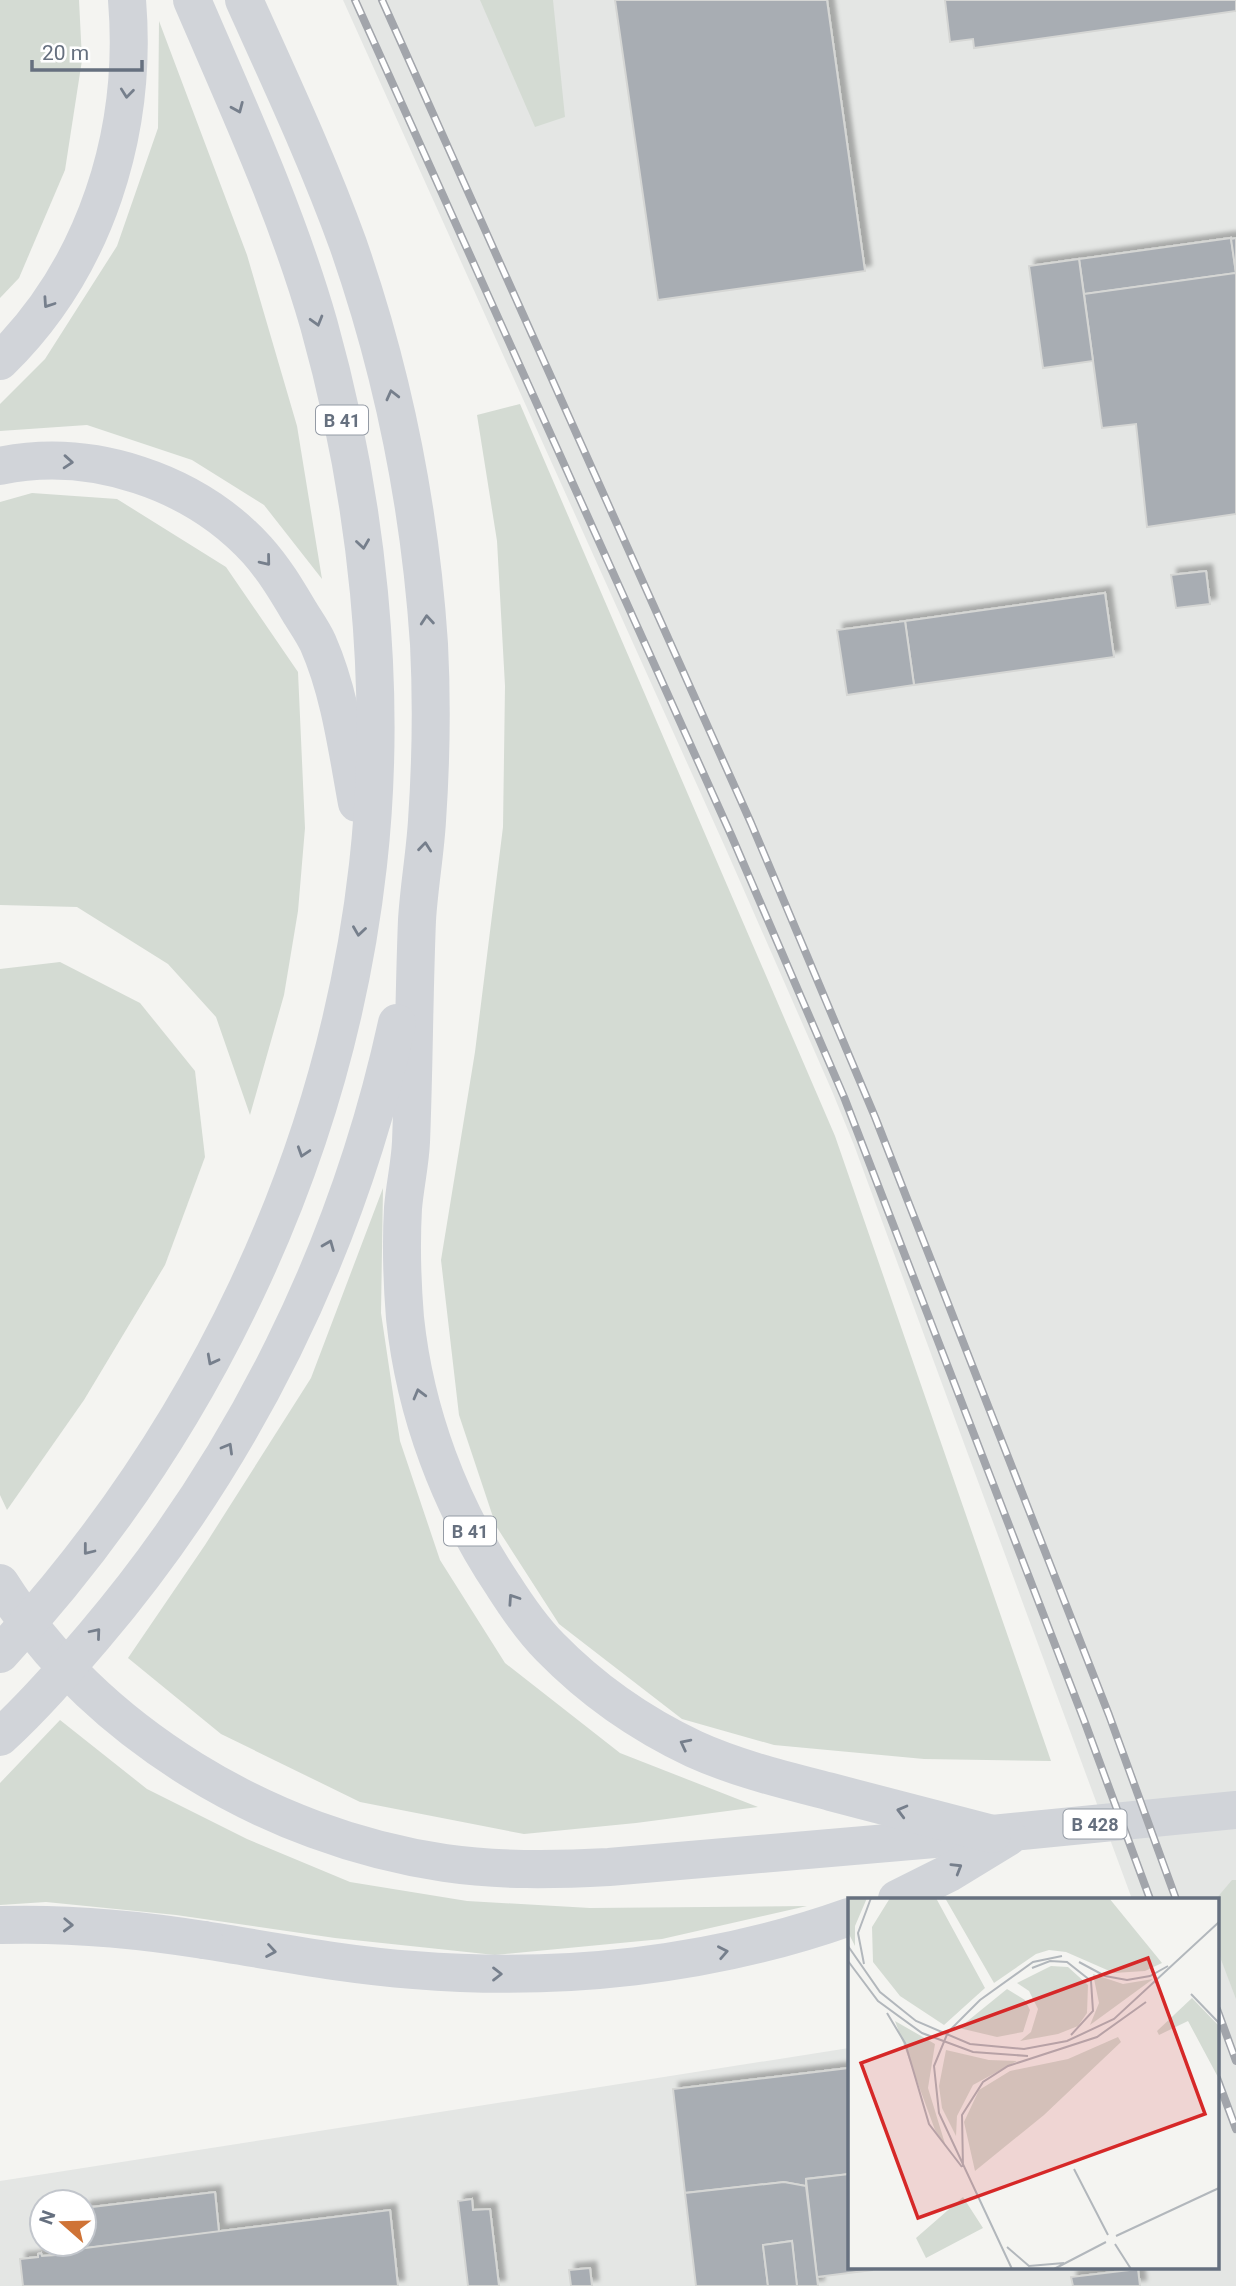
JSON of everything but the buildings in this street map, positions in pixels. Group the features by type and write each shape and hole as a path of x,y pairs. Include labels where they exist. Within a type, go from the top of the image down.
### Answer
{"main road":[{"path":"0,360 38,318 62,283 83,246 101,205 124,121 129,76 130,33 127,0"},
{"name":"B 41","path":"0,1654 39,1612 94,1544 145,1473 188,1404 262,1258 297,1169 340,1025 357,945 368,864 374,786 372,631 363,541 338,399 318,323 267,174 192,0"},
{"name":"B 41","path":"244,0 347,242 372,319 390,385 410,478 422,559 429,648 431,737 427,826 418,915 411,1149 404,1206 402,1264 406,1321 415,1378 429,1433 446,1479 466,1524 518,1608 549,1646 626,1710 696,1750 739,1767 1004,1833"},
{"name":"B 41","path":"0,466 52,461 126,471 162,484 196,501 228,523 256,549 280,578 318,642 336,694 368,864"},
{"name":"B 41","path":"0,1737 64,1671 117,1609 168,1542 233,1440 290,1334 329,1245 359,1166 383,1085 418,915"},
{"path":"0,1583 65,1665 126,1722 166,1752 207,1779 251,1802 342,1839 390,1853 499,1869 554,1870 1004,1833"},
{"name":"B 428","path":"1004,1833 1236,1810"},
{"path":"899,1898 948,1873 1004,1833"},
{"path":"0,1926 93,1926 149,1931 355,1964 474,1974 605,1970 675,1961 804,1933 848,1917"}],"shaded area":[{"path":"0,0 79,0 82,60 65,170 19,278 0,298"},
{"path":"343,0 1236,0 1236,2286 0,2286 0,2181 848,2048 848,2268 1218,2268 1218,1898 1132,1898 854,1145 725,847"},
{"path":"480,0 553,0 565,117 535,127"},
{"path":"159,21 247,255 297,426 322,579 264,505 192,460 87,425 0,431 0,404 45,359 117,246 158,128"},
{"path":"520,404 835,1136 1051,1761 924,1759 774,1745 682,1719 559,1624 496,1526 459,1415 441,1260 475,1052 503,827 505,686 497,541 477,415"},
{"path":"32,493 117,499 226,567 298,672 305,828 298,911 284,995 250,1115 216,1017 168,964 77,907 0,905 0,502"},
{"path":"60,962 140,1003 195,1071 205,1157 165,1265 84,1400 7,1510 0,1495 0,969"},
{"path":"383,1188 381,1313 400,1441 440,1560 505,1663 620,1753 758,1807 524,1834 360,1802 221,1734 128,1658 205,1545 311,1378"},
{"path":"60,1720 147,1789 247,1839 350,1882 467,1901 590,1908 807,1906 662,1939 495,1955 335,1938 176,1915 46,1902 0,1905 0,1783"},
{"path":"1232,1880 1236,1880 1236,1999 1218,1952 1217,1898"}],"railway":[{"path":"355,0 732,837 844,1097 1084,1720 1150,1898"},
{"path":"382,0 751,823 875,1117 1109,1715 1176,1898"},
{"path":"1218,2012 1236,2061"},
{"path":"1218,2081 1236,2129"}]}
